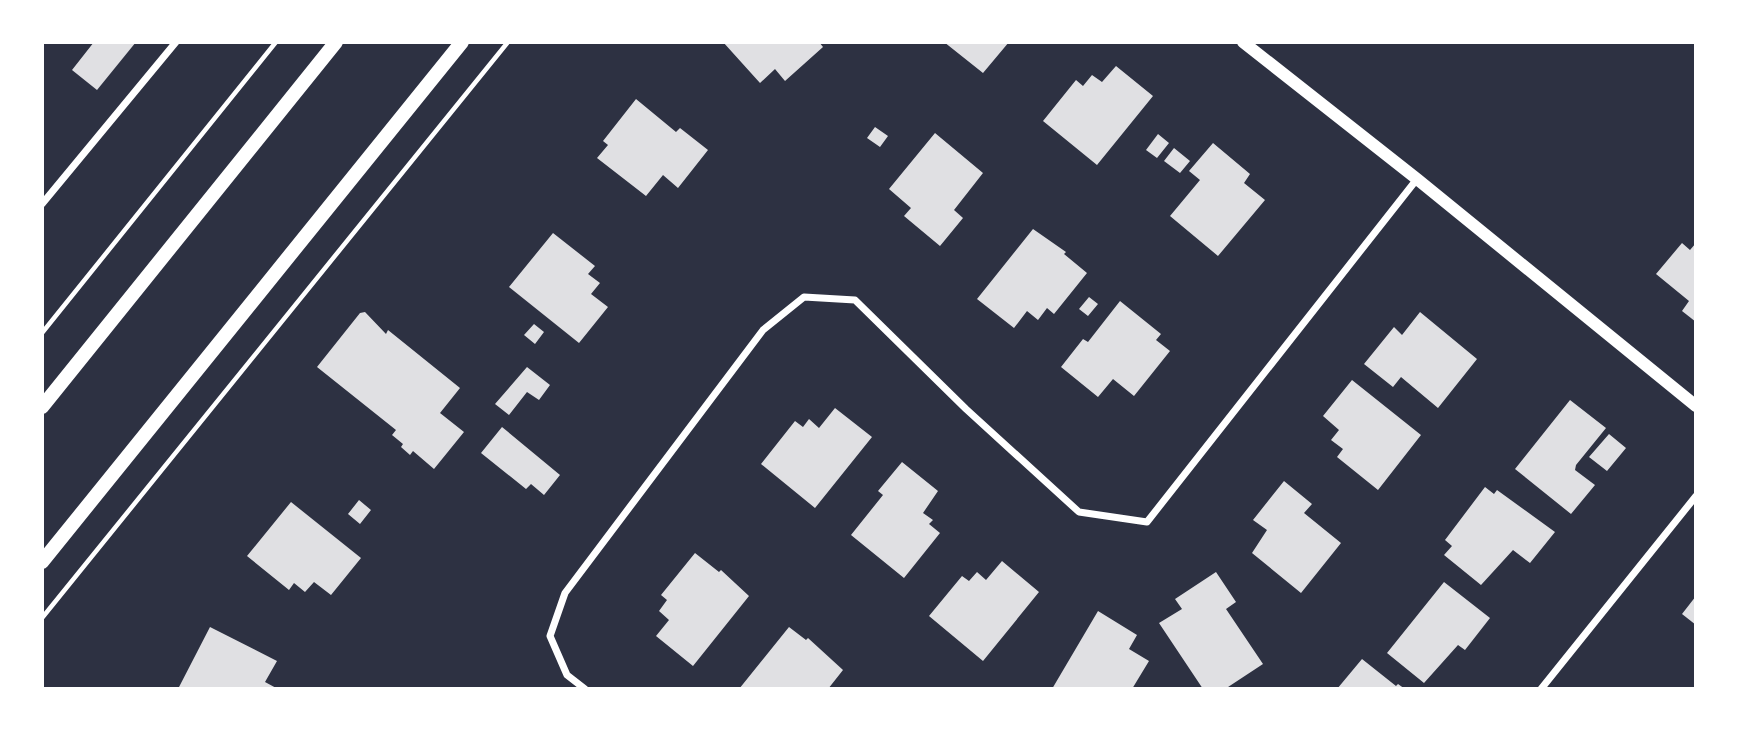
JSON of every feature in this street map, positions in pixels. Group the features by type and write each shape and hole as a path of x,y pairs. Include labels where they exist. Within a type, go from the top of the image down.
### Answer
{"main road":[{"path":"42,407 336,42"},
{"path":"42,562 462,42"}],"street":[{"path":"42,204 176,42"},
{"path":"1243,42 1418,179 1696,406"},
{"path":"585,689 567,675 550,636 565,593 763,330 804,297 855,300 966,409 1079,512 1147,522 1418,179"},
{"path":"1541,689 1696,496"}],"path":[{"path":"42,332 276,42"},
{"path":"42,618 508,42"}],"building":[{"path":"94,42 136,42 97,90 72,70"},
{"path":"723,42 819,42 823,47 785,81 775,69 760,83"},
{"path":"944,42 1009,42 983,73"},
{"path":"1116,66 1153,96 1097,165 1043,121 1076,80 1083,86 1092,75 1102,82"},
{"path":"636,99 676,132 680,128 708,150 678,188 663,175 646,196 597,158 608,145 603,141"},
{"path":"875,127 888,136 880,147 867,138"},
{"path":"935,133 983,173 954,210 963,218 940,246 904,216 911,208 889,189"},
{"path":"1158,134 1169,143 1157,158 1146,150"},
{"path":"1213,143 1250,174 1244,183 1265,200 1218,256 1170,216 1200,180 1189,171"},
{"path":"1174,148 1190,161 1180,173 1164,161"},
{"path":"1033,229 1066,252 1064,254 1087,273 1054,314 1047,308 1038,320 1027,311 1014,328 977,299"},
{"path":"553,233 595,266 588,274 600,283 591,294 608,307 579,343 509,287"},
{"path":"1682,243 1690,250 1696,243 1696,322 1682,311 1689,301 1656,274"},
{"path":"1089,297 1098,304 1088,316 1079,309"},
{"path":"1120,301 1161,334 1156,340 1170,351 1134,396 1113,379 1098,397 1061,367 1083,339 1088,342"},
{"path":"365,312 386,334 388,330 460,388 440,413 464,432 434,469 413,451 410,455 401,447 403,444 392,435 396,430 317,367 360,313"},
{"path":"1420,312 1477,359 1438,408 1401,377 1393,387 1364,364 1394,327 1402,335"},
{"path":"534,324 544,332 535,344 524,335"},
{"path":"527,367 550,385 539,400 527,392 509,415 495,404"},
{"path":"1352,380 1421,435 1378,490 1337,457 1343,449 1331,440 1339,430 1323,416"},
{"path":"1570,400 1606,428 1576,465 1575,470 1595,485 1571,514 1515,469"},
{"path":"835,408 872,437 815,508 761,464 795,421 803,427 809,419 819,428"},
{"path":"502,427 560,475 544,495 531,484 526,489 481,453"},
{"path":"1609,434 1626,448 1607,471 1589,457"},
{"path":"902,462 938,491 923,513 933,520 929,524 940,533 904,578 851,535 883,495 878,491"},
{"path":"1284,481 1312,504 1304,513 1341,543 1301,593 1252,553 1267,530 1253,520"},
{"path":"1485,487 1494,494 1497,490 1555,532 1530,563 1513,550 1481,585 1444,555 1452,546 1445,540"},
{"path":"359,500 371,510 360,524 348,514"},
{"path":"291,502 361,558 331,595 314,582 305,592 294,583 289,590 247,556"},
{"path":"695,553 719,572 721,570 749,596 693,666 656,636 669,620 659,611 667,600 661,595"},
{"path":"1002,561 1039,592 983,661 929,616 962,576 969,581 977,572 986,580"},
{"path":"1216,572 1236,602 1226,609 1263,664 1225,689 1203,689 1159,623 1182,609 1175,599"},
{"path":"1444,582 1490,618 1465,650 1458,645 1424,683 1387,653"},
{"path":"1696,596 1696,625 1682,614"},
{"path":"1098,611 1137,635 1129,649 1149,661 1132,689 1052,689"},
{"path":"210,627 277,661 265,682 278,689 178,689"},
{"path":"789,627 806,640 808,638 843,670 828,689 739,689"},
{"path":"1362,659 1396,686 1398,684 1405,689 1337,689"}]}
